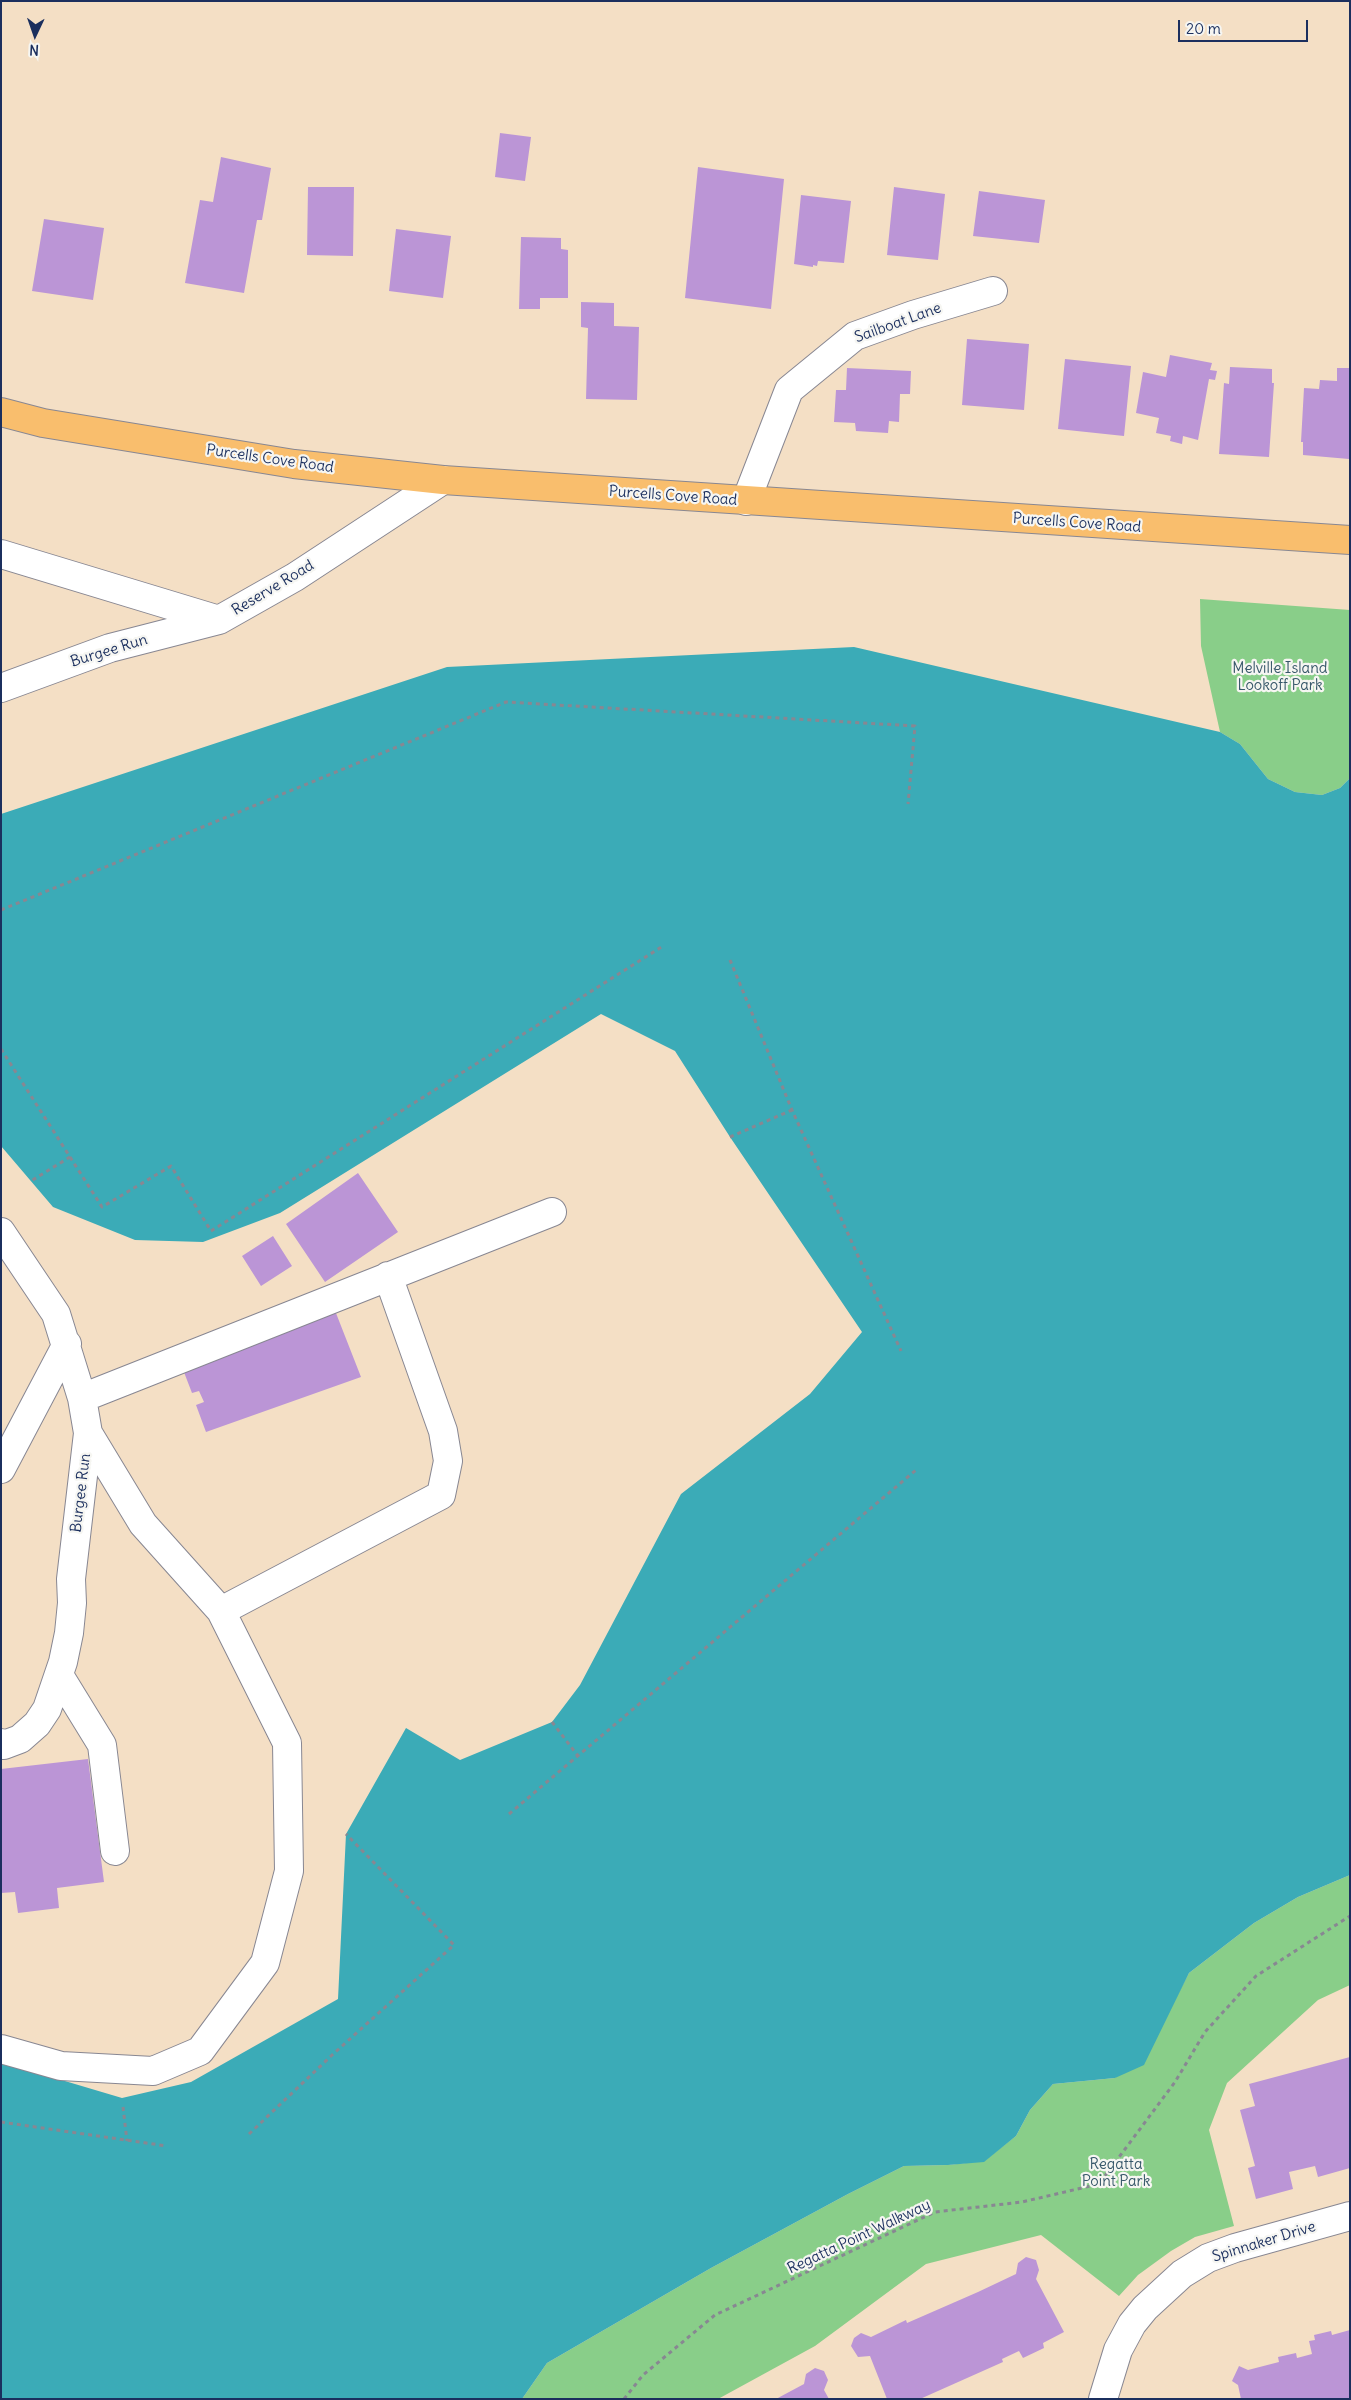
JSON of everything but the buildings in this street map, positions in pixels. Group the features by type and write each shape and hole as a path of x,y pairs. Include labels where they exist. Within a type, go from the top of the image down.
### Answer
{"main road":[{"name":"Purcells Cove Road","path":"1,412 44,423 294,464 443,480 1350,540"}],"street":[{"name":"Sailboat Lane","path":"746,501 789,390 855,336 913,314 993,291"},
{"name":"Reserve Road","path":"1,554 219,620 295,577 443,480"},
{"name":"Burgee Run","path":"1,688 110,648 219,620"},
{"path":"82,1398 552,1212"},
{"name":"Burgee Run","path":"1,1232 56,1314 67,1344 82,1398 88,1433 72,1579 69,1633 59,1675 47,1709 37,1724 20,1739 4,1745 1,1743"},
{"path":"221,1611 441,1495 448,1461 443,1432 388,1276"},
{"path":"1,1469 67,1344"},
{"path":"1,2049 61,2066 153,2071 200,2051 265,1963 289,1871 287,1743 221,1611 143,1524 88,1433"},
{"path":"59,1675 102,1745 115,1851"},
{"name":"Spinnaker Drive","path":"1103,2399 1118,2350 1132,2324 1150,2302 1182,2274 1208,2258 1235,2248 1350,2216"}],"path":[{"path":"1,910 506,702 915,726 908,804"},
{"path":"1,1049 102,1207 171,1166 211,1231 663,946"},
{"path":"730,960 792,1110 901,1351"},
{"path":"730,1137 792,1110"},
{"path":"31,1181 70,1157"},
{"path":"509,1814 916,1470"},
{"path":"552,1722 578,1756"},
{"path":"249,2134 331,2056 454,1945 346,1834"},
{"name":"Regatta Point Walkway","path":"624,2399 643,2375 715,2315 935,2212 1022,2202 1099,2184 1175,2082 1205,2032 1256,1976 1350,1916"},
{"path":"122,2098 127,2141"},
{"path":"1,2122 167,2146"}],"green space":[{"name":"Melville Island Lookoff Park","path":"1200,599 1350,610 1350,778 1340,788 1322,795 1295,792 1268,779 1240,744 1220,732 1201,646"},
{"name":"Regatta Point Park","path":"1350,1875 1350,1985 1318,2000 1227,2083 1209,2130 1234,2226 1195,2237 1171,2251 1138,2275 1119,2296 1041,2235 926,2264 815,2346 718,2399 522,2399 547,2363 711,2268 848,2194 904,2166 948,2165 984,2161 1016,2136 1030,2110 1053,2084 1115,2078 1166,2017 1189,1973 1254,1923 1298,1897"}],"water":[{"path":"854,647 1220,732 1240,744 1268,779 1295,792 1322,795 1340,788 1350,778 1350,1875 1298,1897 1254,1923 1189,1973 1144,2065 1115,2078 1053,2084 1030,2110 1016,2136 984,2162 904,2166 848,2194 711,2268 547,2363 522,2399 1,2399 1,2062 122,2098 191,2082 338,1999 346,1834 406,1728 460,1760 552,1722 580,1685 681,1494 810,1394 862,1332 730,1137 675,1051 601,1014 280,1213 203,1242 135,1240 53,1207 1,1146 1,814 447,667"}]}
